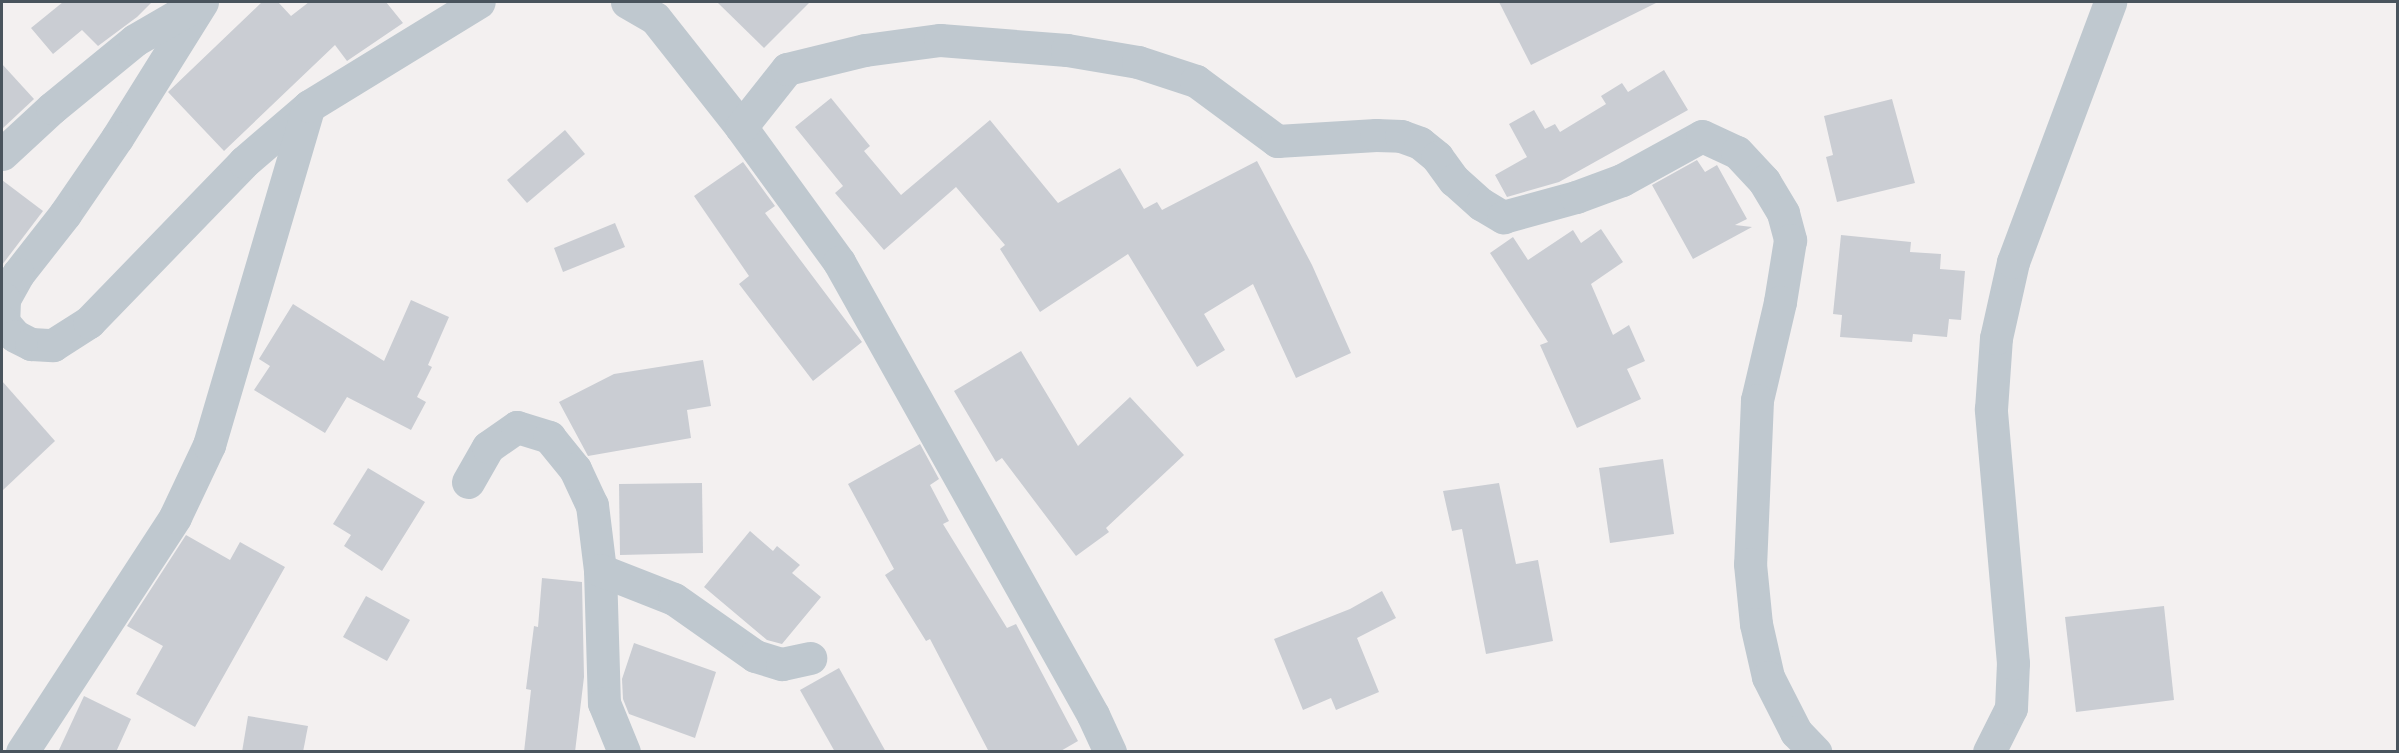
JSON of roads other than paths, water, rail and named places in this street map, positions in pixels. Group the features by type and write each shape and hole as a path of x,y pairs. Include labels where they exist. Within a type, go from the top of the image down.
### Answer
{"street":[{"path":"202,2 117,138 65,214 18,274 4,299 3,322 15,336 31,344 53,345 89,322 244,162 309,105 479,2"},
{"path":"2,154 52,108 135,40 202,2"},
{"path":"627,2 655,18 741,127 839,262 1093,715 1110,752"},
{"path":"1991,751 2011,708 2013,663 1991,409 1996,338 2013,262 2110,2"},
{"path":"741,127 787,69 865,50 940,40 1066,50 1138,62 1196,81 1277,141 1376,135 1401,136 1420,143 1437,157 1454,180 1481,204 1503,217 1576,197 1622,180 1702,136 1737,152 1764,181 1783,213 1790,240 1780,302 1757,399 1750,564 1756,624 1767,676 1796,732 1815,752"},
{"path":"22,752 175,517 209,445 309,105"},
{"path":"468,482 488,447 517,427 549,437 575,469 592,505 600,570 604,703 624,752"},
{"path":"600,570 674,599 755,656 782,664 810,658"}]}
